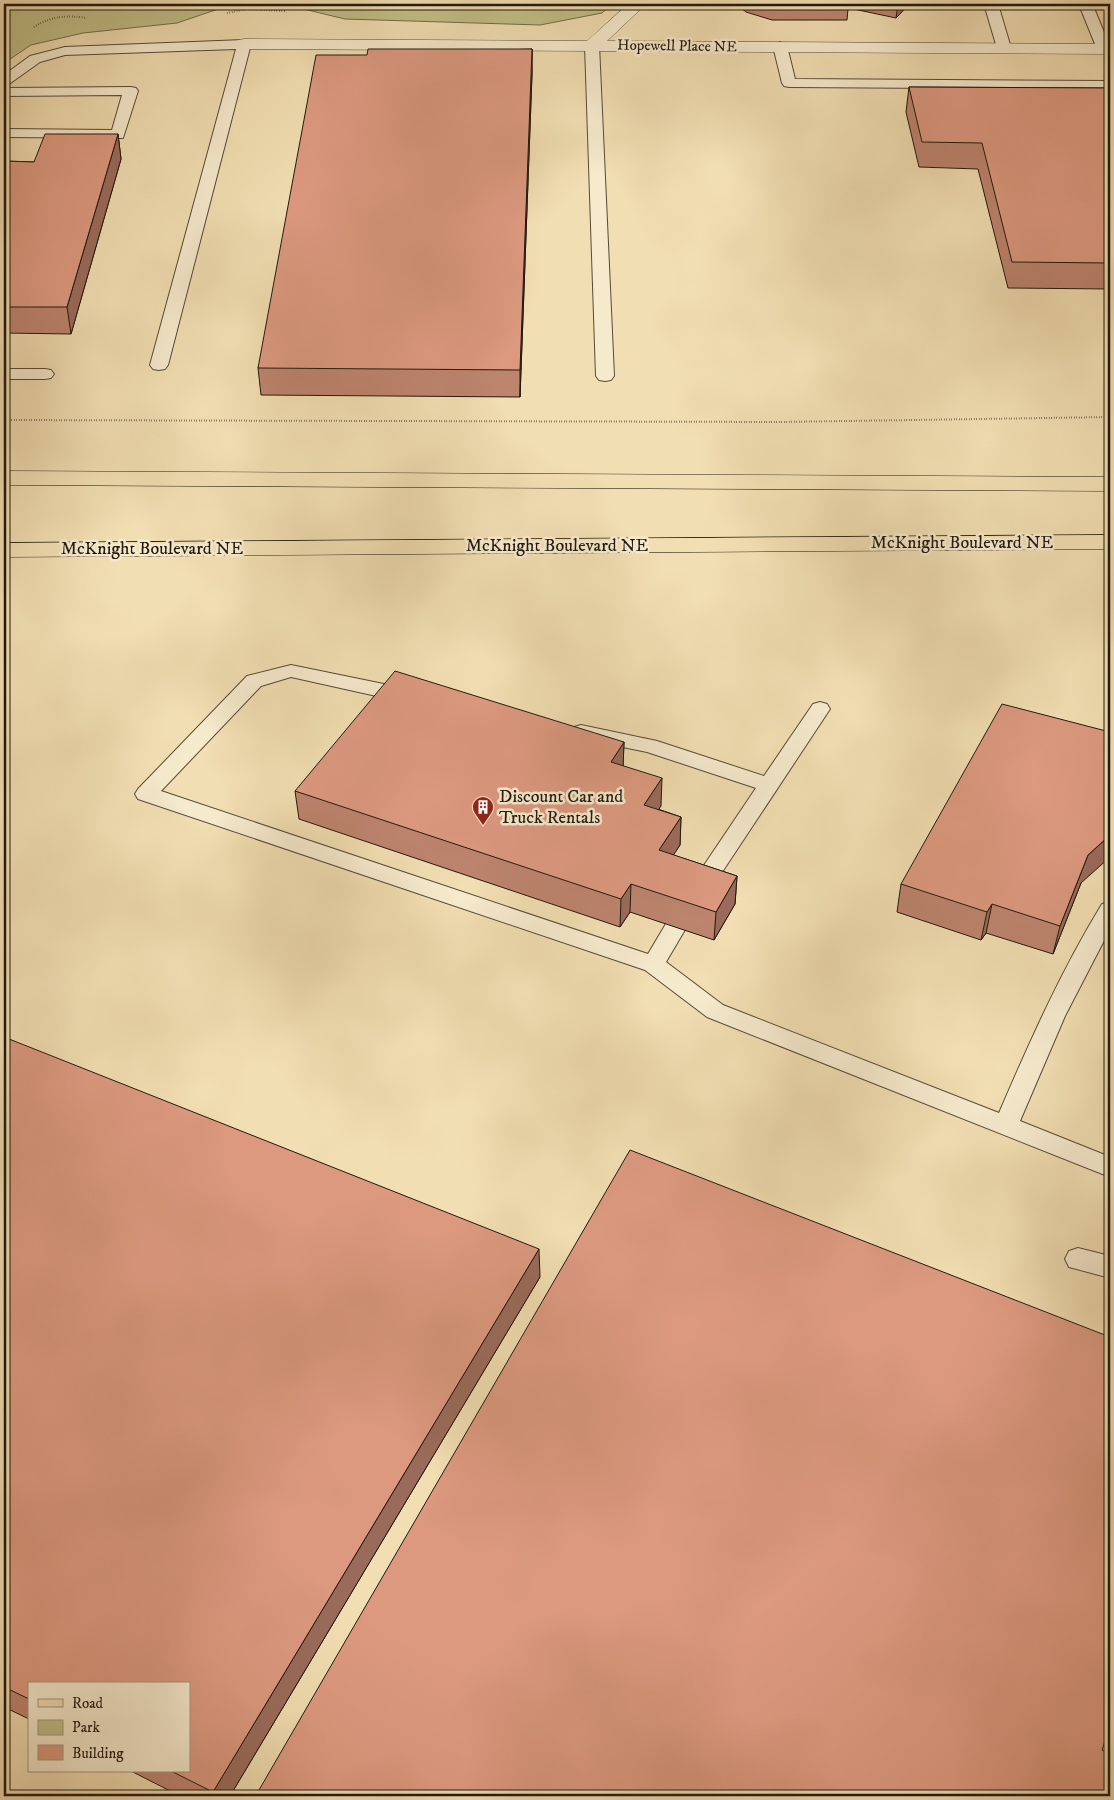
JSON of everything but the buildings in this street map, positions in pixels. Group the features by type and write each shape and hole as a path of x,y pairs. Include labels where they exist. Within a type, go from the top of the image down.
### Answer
{"main road":[{"path":"4,478 1110,484"},
{"name":"McKnight Boulevard NE","path":"4,550 1110,542"}],"street":[{"path":"592,45 638,4"},
{"name":"Hopewell Place NE","path":"244,44 1107,49"}],"lane":[{"path":"992,4 1004,48"},
{"path":"1090,4 1087,7 1107,49"},
{"path":"4,81 35,59 65,51 244,44 159,364"},
{"path":"592,45 605,376"},
{"path":"780,46 789,83 1110,85"},
{"path":"4,92 132,91 118,135 4,133"},
{"path":"4,374 44,374"},
{"path":"427,700 291,671 254,681 146,794 653,964 715,1011 1110,1167"},
{"path":"697,892 820,708"},
{"path":"563,728 650,746 769,785"},
{"path":"1006,1126 1046,1033 1083,956 1110,910"},
{"path":"653,964 675,928"},
{"path":"1078,1259 1110,1267"}],"path":[{"path":"4,420 780,422 1110,418"}],"green space":[{"path":"9,4 612,4 602,13 540,25 345,19 291,6 227,6 177,23 83,33 31,45 4,63 4,7"}],"place":[{"name":"Discount Car and Truck Rentals","path":"483,826"}]}
